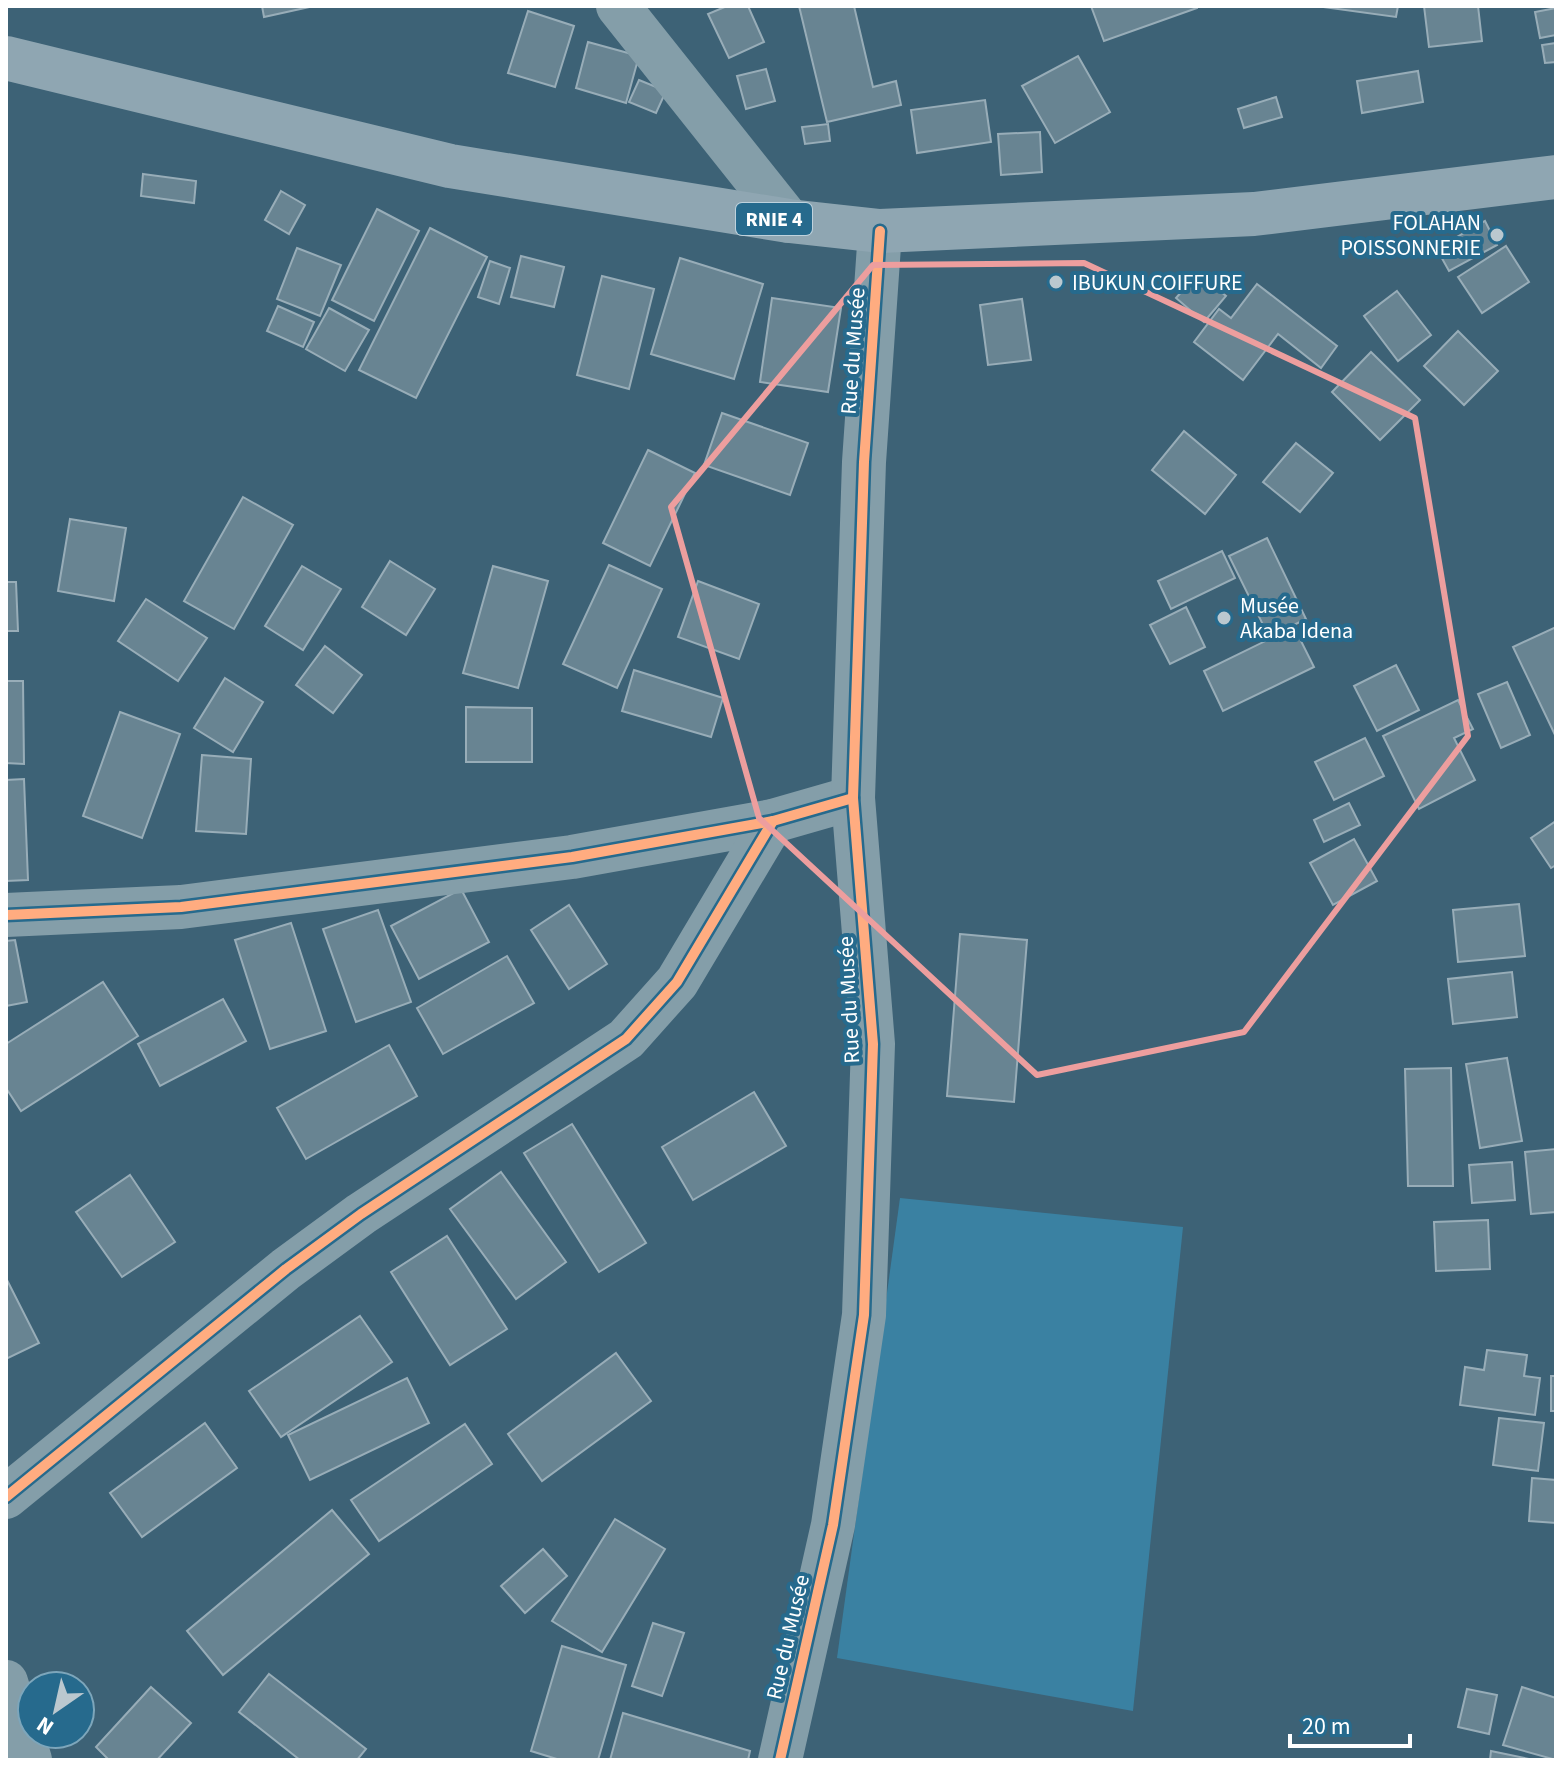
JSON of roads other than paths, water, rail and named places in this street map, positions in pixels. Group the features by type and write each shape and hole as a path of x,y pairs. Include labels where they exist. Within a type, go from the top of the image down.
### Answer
{"main road":[{"name":"RNIE 4","path":"6,58 450,166 789,221 880,231 1254,214 1556,177"}],"street":[{"path":"618,6 789,221"},
{"name":"Rue du Musée","path":"780,1760 833,1525 864,1315 873,1044 853,798 864,462 880,231"},
{"path":"6,915 181,907 572,857 773,821 853,798"},
{"path":"6,1497 299,1259 361,1214 626,1039 677,982 773,821"},
{"path":"6,1682 30,1760"}],"place":[{"name":"FOLAHAN POISSONNERIE","path":"1497,235"},
{"name":"IBUKUN COIFFURE","path":"1056,282"},
{"name":"Musée Akaba Idena","path":"1224,618"}]}
